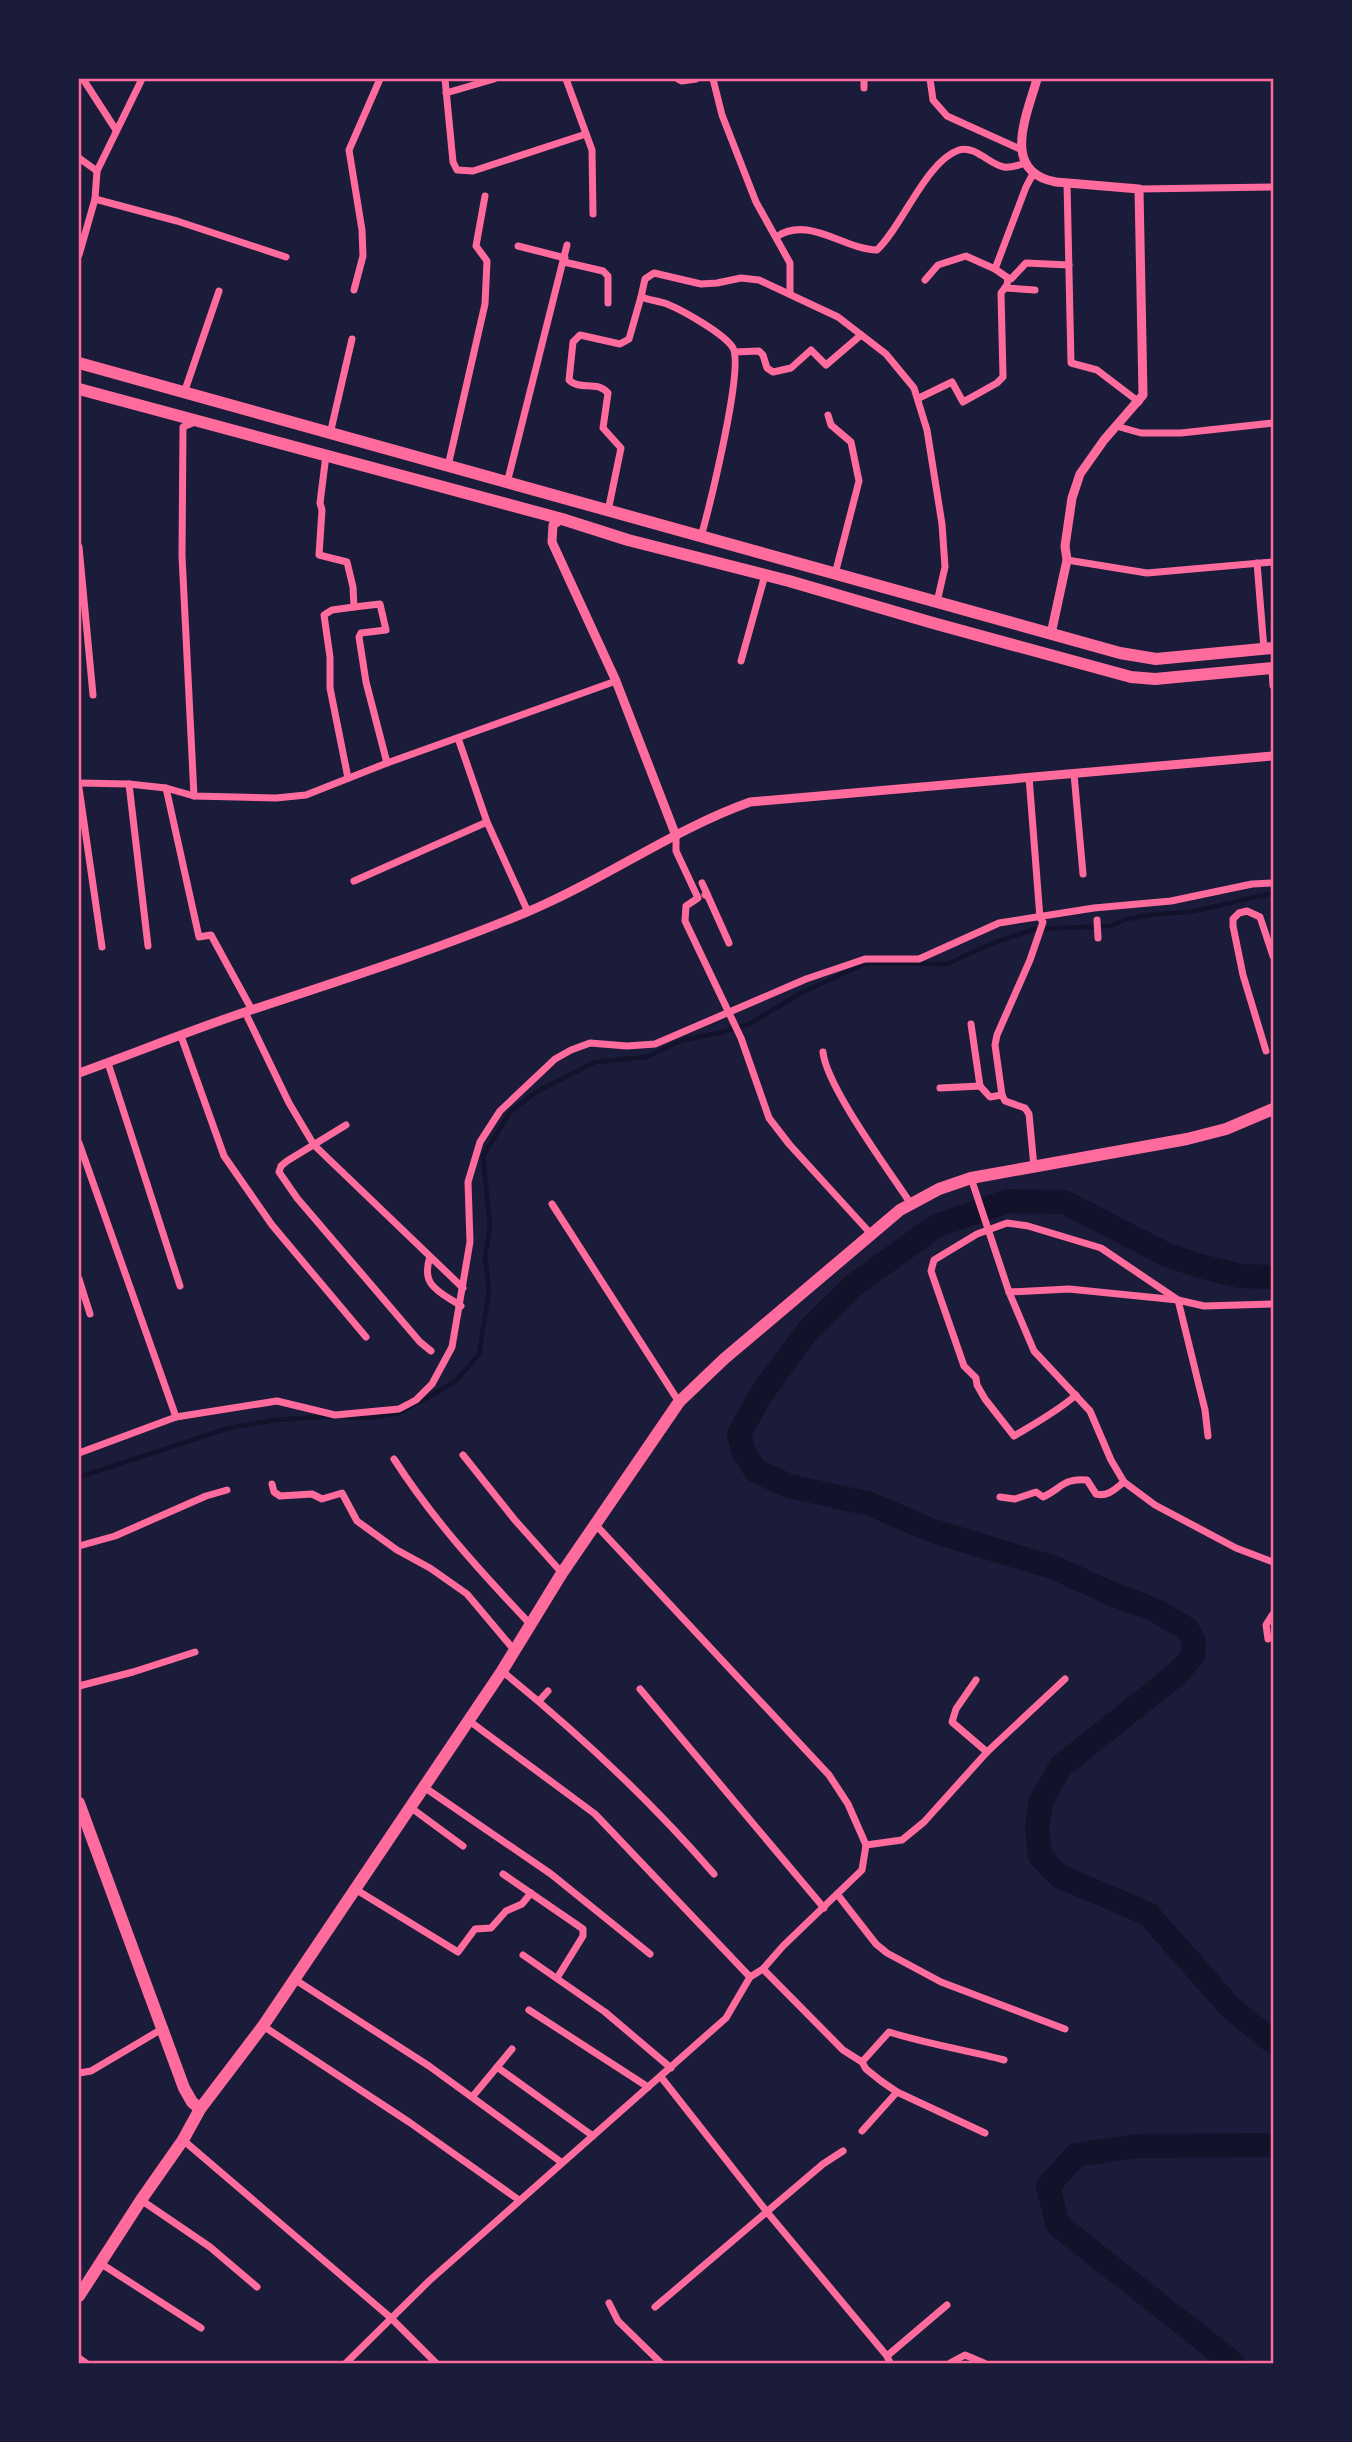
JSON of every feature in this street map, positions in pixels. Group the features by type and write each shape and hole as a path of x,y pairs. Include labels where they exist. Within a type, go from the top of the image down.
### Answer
{"main road":[{"path":"79,363 1119,653 1156,659 1269,648"},
{"path":"79,389 562,519 628,540 789,581 1131,677 1155,679 1273,668"},
{"path":"294,446 298,424"},
{"path":"628,540 633,518"},
{"path":"789,581 795,563"},
{"path":"913,596 933,623"},
{"path":"79,2296 183,2140 200,2109 263,2026 502,1671 562,1573 679,1402 724,1359 871,1234 911,1204 939,1189 972,1185 1034,1167 1187,1139 1226,1129 1273,1109"},
{"path":"79,1803 184,2088 192,2102 200,2109"}],"street":[{"path":"83,79 116,130"},
{"path":"79,255 95,199 97,171 142,79"},
{"path":"354,290 363,256 363,243 349,150 380,79"},
{"path":"445,79 453,162 457,170 473,171 586,134"},
{"path":"446,93 494,79"},
{"path":"566,79 592,150 593,214"},
{"path":"678,79 682,82 696,79"},
{"path":"713,79 722,115 756,202 790,263 790,293"},
{"path":"864,79 864,88"},
{"path":"930,79 933,100 947,116 1020,149"},
{"path":"1037,79 1020,149 1026,163 1045,180 1139,188 1273,187"},
{"path":"776,237 786,229 797,229 818,232 877,250 894,231 927,179 948,156 967,149 1001,167 1026,163"},
{"path":"79,158 97,171"},
{"path":"995,269 1034,172"},
{"path":"1067,183 1071,363 1097,370 1139,402"},
{"path":"1051,634 1067,560 1065,546 1072,498 1080,474 1143,395 1139,188"},
{"path":"448,466 485,304 487,261 476,246 485,195"},
{"path":"95,199 177,221 286,257"},
{"path":"508,483 567,245"},
{"path":"518,246 603,271 608,276 608,303"},
{"path":"925,280 938,265 966,256 1012,279 1026,263 1069,265"},
{"path":"608,511 621,448 604,428 608,393 600,386 573,384 569,380 573,342 580,335 620,344 629,339 645,279 654,273 701,284 717,284 741,278 759,280 838,317 886,354 914,388 927,430 942,524 945,567 937,602"},
{"path":"919,398 952,382 963,402 1003,377 1001,293 1008,278"},
{"path":"1005,288 1035,290"},
{"path":"184,393 219,291"},
{"path":"641,297 667,304 725,339 735,352 734,383 720,465 701,537"},
{"path":"735,352 761,352 767,368 773,372 790,368 811,350 826,365 861,334"},
{"path":"330,433 352,339"},
{"path":"828,415 831,425 851,442 859,481 835,574"},
{"path":"194,796 182,556 183,427 198,421"},
{"path":"1116,426 1142,433 1181,433 1273,423"},
{"path":"326,455 320,503 322,510 319,555 347,562 354,607"},
{"path":"562,519 553,525 552,542 616,681 676,836 676,851 698,898"},
{"path":"79,547 93,695"},
{"path":"1067,560 1147,573 1273,562"},
{"path":"1257,563 1269,648"},
{"path":"741,661 765,575"},
{"path":"348,778 330,688 330,657 324,615 331,610 380,604 386,629 361,633 359,637 366,682 387,763"},
{"path":"1273,668 1273,686"},
{"path":"102,947 79,786 129,784 166,788 194,796 276,798 306,795 616,681"},
{"path":"458,738 487,822 528,912"},
{"path":"79,1073 249,1011 449,944 576,891 676,836 750,802 1273,756"},
{"path":"1074,774 1083,874"},
{"path":"1029,777 1041,920 1039,935 1010,1010 997,1035 996,1045 1002,1095 1005,1101 1025,1108 1029,1114 1034,1167"},
{"path":"129,784 148,946"},
{"path":"166,788 199,937 211,935 249,1011 289,1103 314,1145 463,1288"},
{"path":"354,881 487,822"},
{"path":"702,883 729,943"},
{"path":"79,1453 176,1417 277,1401 335,1415 400,1409 416,1400 432,1384 452,1348 470,1242 468,1182 480,1142 509,1102 555,1059 571,1050 590,1043 627,1046 655,1044 806,979 865,959 919,959 999,923 1041,920 1094,908 1171,901 1251,884 1273,883"},
{"path":"707,894 686,906 685,921 741,1038 769,1118 789,1144 871,1234"},
{"path":"1266,1051 1243,975 1233,926 1233,919 1239,913 1247,911 1260,917 1273,956"},
{"path":"1097,920 1098,939"},
{"path":"971,1024 980,1086 990,1097 1002,1095"},
{"path":"181,1036 223,1156 272,1225 366,1337"},
{"path":"823,1052 824,1063 847,1106 911,1204"},
{"path":"108,1063 180,1286"},
{"path":"940,1088 980,1086"},
{"path":"346,1125 281,1166 279,1172 420,1342 431,1351"},
{"path":"79,1143 176,1417"},
{"path":"972,1185 1009,1292 1034,1350 1090,1411 1111,1460 1124,1482 1155,1505 1236,1548 1273,1562"},
{"path":"552,1205 679,1402"},
{"path":"1076,1395 1061,1408 1014,1436 985,1399 976,1378 964,1366 931,1271 934,1260 977,1234 1007,1223 1028,1226 1101,1248 1178,1300 1205,1410 1208,1436"},
{"path":"430,1257 425,1270 429,1281 461,1306"},
{"path":"79,1279 90,1314"},
{"path":"1009,1292 1069,1289 1178,1300 1204,1306 1273,1304"},
{"path":"463,1454 514,1519 562,1573"},
{"path":"394,1459 416,1494 483,1574 531,1625"},
{"path":"1000,1497 1015,1499 1037,1492 1043,1497 1063,1482 1079,1479 1087,1480 1096,1494 1102,1495 1124,1482"},
{"path":"272,1484 274,1492 280,1496 307,1494 322,1499 342,1493 357,1521 467,1594 515,1651"},
{"path":"79,1546 115,1536 211,1494 227,1490"},
{"path":"346,2363 390,2318 519,2200 726,2018 750,1976 764,1969 783,1946 862,1870 866,1845 848,1804 830,1775 595,1524"},
{"path":"1268,1639 1266,1625 1273,1614"},
{"path":"79,1686 133,1672 195,1651"},
{"path":"502,1671 639,1795 686,1841 714,1874"},
{"path":"866,1845 902,1840 924,1822 987,1752 1065,1679"},
{"path":"976,1680 956,1709 952,1722 987,1752"},
{"path":"640,1689 824,1908"},
{"path":"538,1701 548,1691"},
{"path":"468,1720 595,1814 750,1976"},
{"path":"423,1786 551,1874 650,1954"},
{"path":"409,1807 463,1846"},
{"path":"503,1874 584,1932 557,1978"},
{"path":"354,1889 458,1952 476,1928 491,1928 506,1910 522,1904 531,1893"},
{"path":"837,1894 876,1944 887,1953 940,1982 1065,2029"},
{"path":"523,1955 623,2026 671,2068"},
{"path":"764,1969 843,2050 866,2069 897,2092 985,2133"},
{"path":"294,1979 473,2096 561,2162"},
{"path":"529,2010 648,2087"},
{"path":"263,2026 409,2122 519,2200"},
{"path":"79,2073 91,2071 162,2029"},
{"path":"862,2063 889,2032 929,2044 945,2045 1004,2060"},
{"path":"473,2096 512,2049"},
{"path":"497,2067 593,2136"},
{"path":"661,2077 767,2212 889,2360 947,2305"},
{"path":"862,2131 897,2092"},
{"path":"183,2140 390,2318 436,2363"},
{"path":"655,2307 823,2164 843,2151"},
{"path":"141,2200 210,2247 257,2287"},
{"path":"100,2263 201,2328"},
{"path":"610,2303 618,2322 661,2363"},
{"path":"950,2363 965,2355 984,2363"},
{"path":"79,2358 86,2363"}],"waterway":[{"path":"347,1417 370,1418 399,1413 455,1382 479,1354 489,1291 485,1257 490,1228 483,1156 510,1112 536,1092 595,1062 646,1057 683,1040 749,1024 801,993 866,963 947,964 993,943 1035,929 1110,926 1127,919 1190,912 1273,893"},
{"path":"1273,1277 1240,1276 1167,1255 1064,1202 1008,1201 936,1226 854,1285 809,1329 760,1396 739,1434 744,1453 756,1471 789,1486 870,1504 933,1531 1055,1568 1155,1610 1187,1629 1194,1641 1193,1655 1177,1674 1061,1766 1041,1801 1037,1828 1040,1856 1059,1876 1148,1914 1231,2008 1273,2042"},
{"path":"79,1477 229,1428 275,1420 332,1416"},
{"path":"1233,2363 1058,2225 1048,2186 1076,2155 1136,2146 1273,2145"}]}
